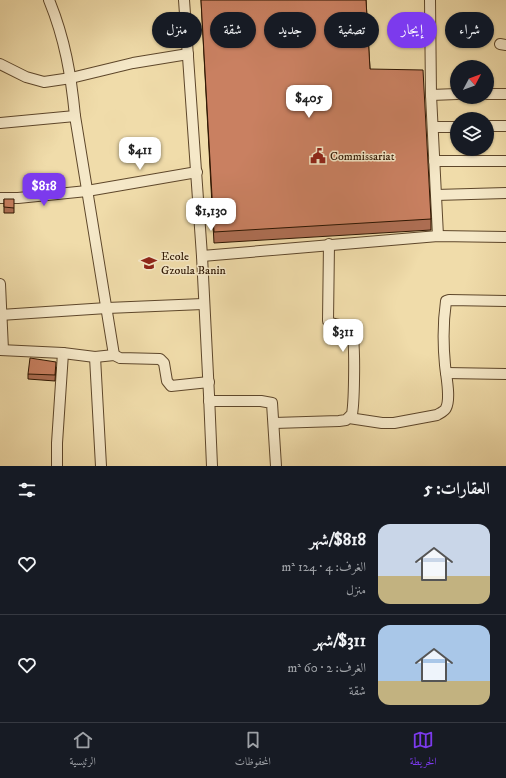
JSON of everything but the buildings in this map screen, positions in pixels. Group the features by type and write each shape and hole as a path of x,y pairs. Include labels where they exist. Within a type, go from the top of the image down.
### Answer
{"street":[{"path":"49,0 59,24 71,78 75,116 114,355"},
{"path":"184,0 202,256 203,304 209,382 212,466"},
{"path":"430,0 434,161 438,236"},
{"path":"0,64 34,80 44,82 71,78 133,63 188,54"},
{"path":"432,95 450,94"},
{"path":"494,94 506,94"},
{"path":"0,123 75,116"},
{"path":"494,126 506,126"},
{"path":"433,127 450,127"},
{"path":"434,161 506,161"},
{"path":"0,198 18,198 87,191 196,172"},
{"path":"436,195 506,193"},
{"path":"202,256 329,244 438,236 506,237"},
{"path":"329,244 328,321 347,327 353,334 353,409 349,418"},
{"path":"0,284 1,350 63,353 95,357 114,355 120,358 162,360 165,366 167,382 171,386 209,382"},
{"path":"274,423 340,421 349,418 382,423 394,423 437,415 446,409 448,400 444,315 446,301 506,301"},
{"path":"1,315 107,308 203,304"},
{"path":"57,466 57,443 63,353"},
{"path":"95,357 101,466"},
{"path":"446,373 506,374"},
{"path":"210,402 271,402 273,405 276,466"}],"place":[{"name":"Commissariat","path":"318,156"},
{"name":"Ecole Gzoula Banin","path":"149,263"}]}
